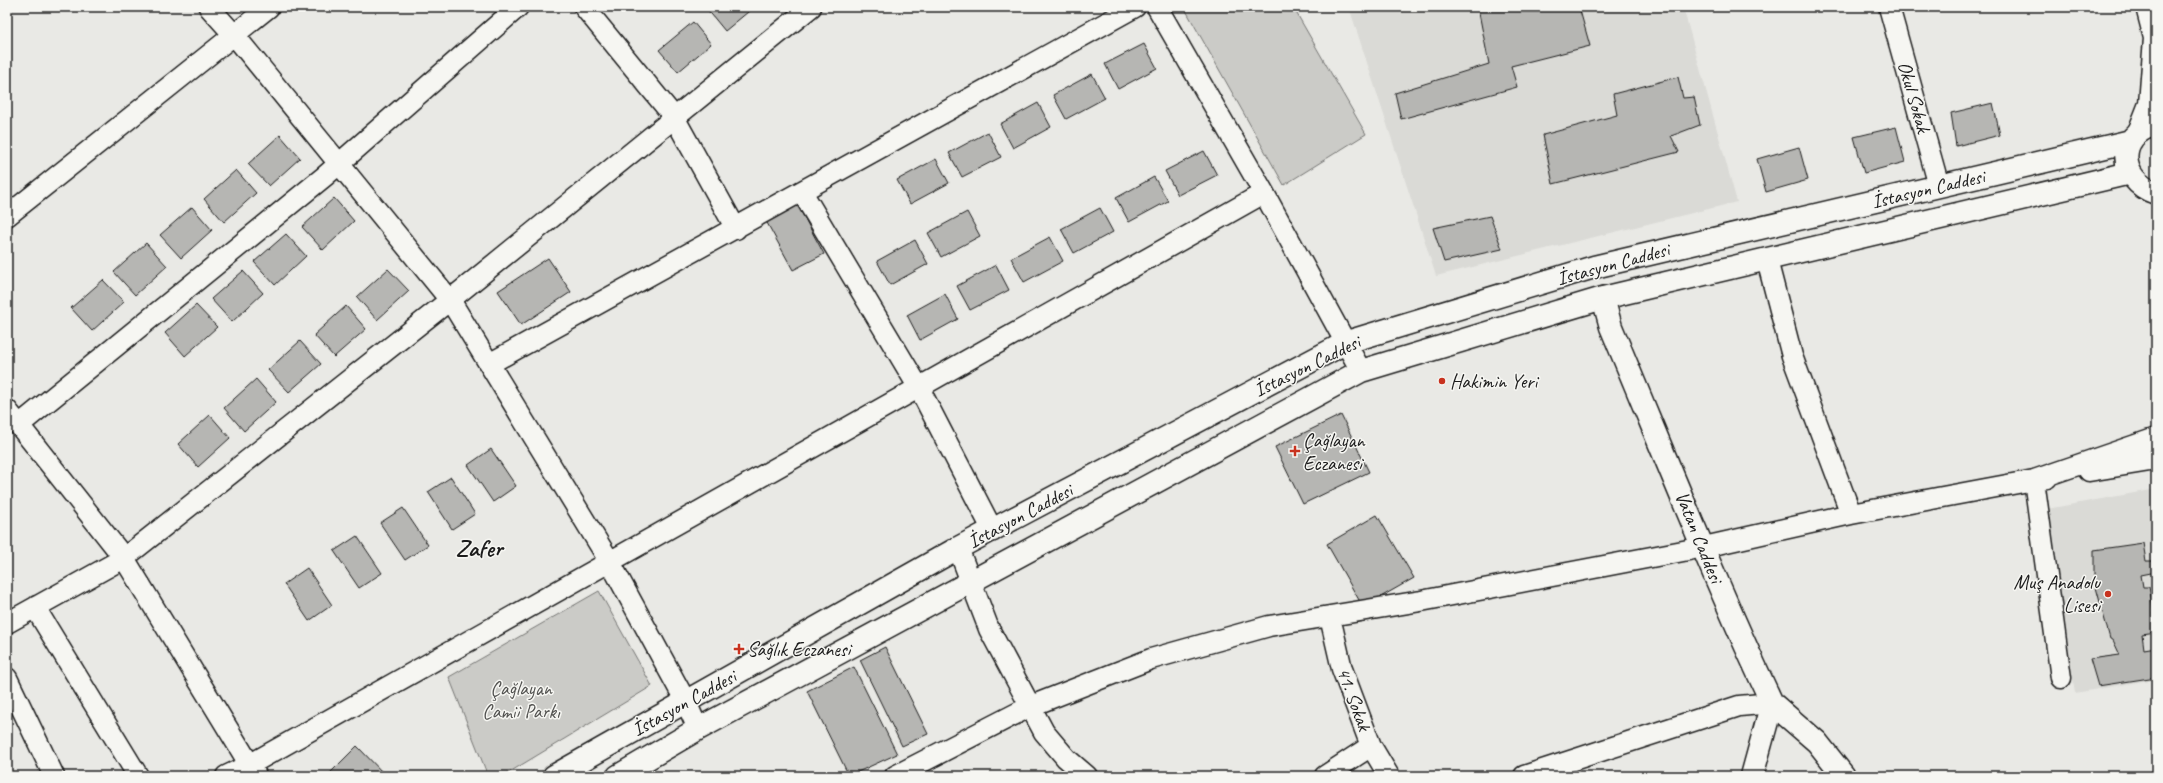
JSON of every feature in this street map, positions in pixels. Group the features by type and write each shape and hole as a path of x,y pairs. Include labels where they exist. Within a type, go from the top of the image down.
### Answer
{"main road":[{"path":"2147,7 2156,39 2150,104 2142,133 2127,151 2126,162 2130,174 2136,183 2145,190 2156,193"},
{"name":"İstasyon Caddesi","path":"554,776 958,548 993,531 1347,342 1594,267 1939,186 2142,133"},
{"name":"İstasyon Caddesi","path":"618,776 698,729 1361,371 1603,298 2130,174"},
{"name":"Vatan Caddesi","path":"1603,298 1611,327 1704,547 1728,611 1772,703"},
{"path":"1752,776 1772,703 1817,742 1844,776"}],"street":[{"path":"209,7 235,36 450,300 610,562 686,702 698,729"},
{"path":"7,216 235,36 269,7"},
{"path":"253,770 124,558 13,418 339,164 518,7"},
{"path":"584,7 674,118 736,228"},
{"path":"7,623 124,558 450,300 812,7"},
{"path":"489,364 1135,7"},
{"path":"1157,7 1264,193 1347,342 1361,371"},
{"name":"Okul Sokak","path":"1889,7 1939,186"},
{"path":"802,192 919,388 993,531"},
{"path":"226,776 253,770 610,562 1264,193"},
{"path":"1767,260 1792,356 1851,514"},
{"path":"2034,480 2156,438"},
{"path":"894,776 1031,706 1151,659 1269,626 1330,617 1704,547 1851,514 2034,480 2156,460"},
{"path":"2034,480 2061,678"},
{"path":"958,548 989,629 1044,732 1066,758 1087,776"},
{"path":"37,606 40,614 138,776"},
{"name":"41. Sokak","path":"1330,617 1342,669 1371,746 1389,776"},
{"path":"7,678 54,776"},
{"path":"1526,776 1739,706 1772,703"},
{"path":"1325,776 1371,746"}],"shaded area":[{"path":"1349,7 1683,7 1737,202 1436,276"},
{"name":"Muş Anadolu Lisesi","path":"2156,489 2156,679 2075,693 2047,509"}],"green space":[{"path":"1184,7 1293,7 1366,134 1284,185"},
{"name":"Çağlayan Camii Parkı","path":"599,591 652,686 503,776 488,776 449,677"}],"building":[{"path":"710,7 754,7 725,31 707,9"},
{"path":"1579,7 1590,46 1511,66 1517,87 1401,119 1395,93 1489,64 1478,8"},
{"path":"693,22 711,44 678,72 659,50"},
{"path":"1144,44 1157,68 1118,89 1105,64"},
{"path":"1092,74 1105,98 1066,119 1053,95"},
{"path":"1678,77 1683,98 1694,97 1700,125 1671,136 1679,152 1553,184 1543,135 1617,115 1613,94"},
{"path":"1038,103 1051,127 1013,148 1000,124"},
{"path":"1993,103 2000,135 1956,146 1951,113"},
{"path":"1896,127 1905,162 1864,173 1854,137"},
{"path":"988,132 1001,157 962,177 949,153"},
{"path":"280,135 300,158 269,186 248,164"},
{"path":"1799,147 1808,180 1766,192 1757,159"},
{"path":"1204,151 1217,175 1178,195 1165,171"},
{"path":"936,159 949,183 910,204 897,180"},
{"path":"236,170 256,193 224,222 204,199"},
{"path":"1154,177 1168,201 1129,222 1116,198"},
{"path":"334,198 354,221 323,250 302,227"},
{"path":"797,204 824,254 793,270 766,221"},
{"path":"192,207 212,230 181,258 160,235"},
{"path":"1100,208 1113,232 1074,253 1061,229"},
{"path":"967,212 980,236 941,257 928,233"},
{"path":"1490,216 1502,249 1444,262 1433,228"},
{"path":"286,234 306,256 275,285 254,262"},
{"path":"1050,237 1063,261 1024,282 1011,258"},
{"path":"915,240 928,264 890,285 877,261"},
{"path":"146,243 167,266 135,295 114,272"},
{"path":"548,258 571,292 521,325 498,291"},
{"path":"996,265 1009,290 970,310 957,286"},
{"path":"388,269 409,291 377,320 357,297"},
{"path":"243,271 263,293 232,322 211,299"},
{"path":"103,280 124,302 92,331 71,308"},
{"path":"945,294 958,319 920,340 907,315"},
{"path":"196,305 217,327 185,356 165,333"},
{"path":"346,306 366,329 334,357 314,335"},
{"path":"300,341 321,364 289,392 268,370"},
{"path":"256,379 276,402 244,431 224,408"},
{"path":"210,415 230,438 198,467 178,444"},
{"path":"1341,415 1369,472 1303,504 1275,447"},
{"path":"491,449 516,486 493,502 468,465"},
{"path":"451,477 475,514 452,529 428,492"},
{"path":"403,508 428,545 405,560 380,523"},
{"path":"1377,515 1414,578 1363,607 1327,544"},
{"path":"357,536 382,573 359,588 334,551"},
{"path":"2143,543 2146,561 2156,561 2156,572 2141,575 2143,587 2149,587 2156,623 2156,632 2142,634 2144,649 2156,647 2156,677 2098,686 2090,659 2120,655 2113,640 2110,639 2094,580 2094,550"},
{"path":"307,568 332,605 309,621 284,584"},
{"path":"885,647 928,734 902,746 860,660"},
{"path":"854,667 897,754 849,776 807,691"},
{"path":"357,746 386,776 327,776"}],"place":[{"name":"Hakimin Yeri","path":"1442,381"},
{"name":"Çağlayan Eczanesi","path":"1295,451"},
{"name":"Muş Anadolu Lisesi","path":"2108,594"},
{"name":"Sağlık Eczanesi","path":"739,649"}],"district":[{"name":"Zafer","path":"479,548"}]}
